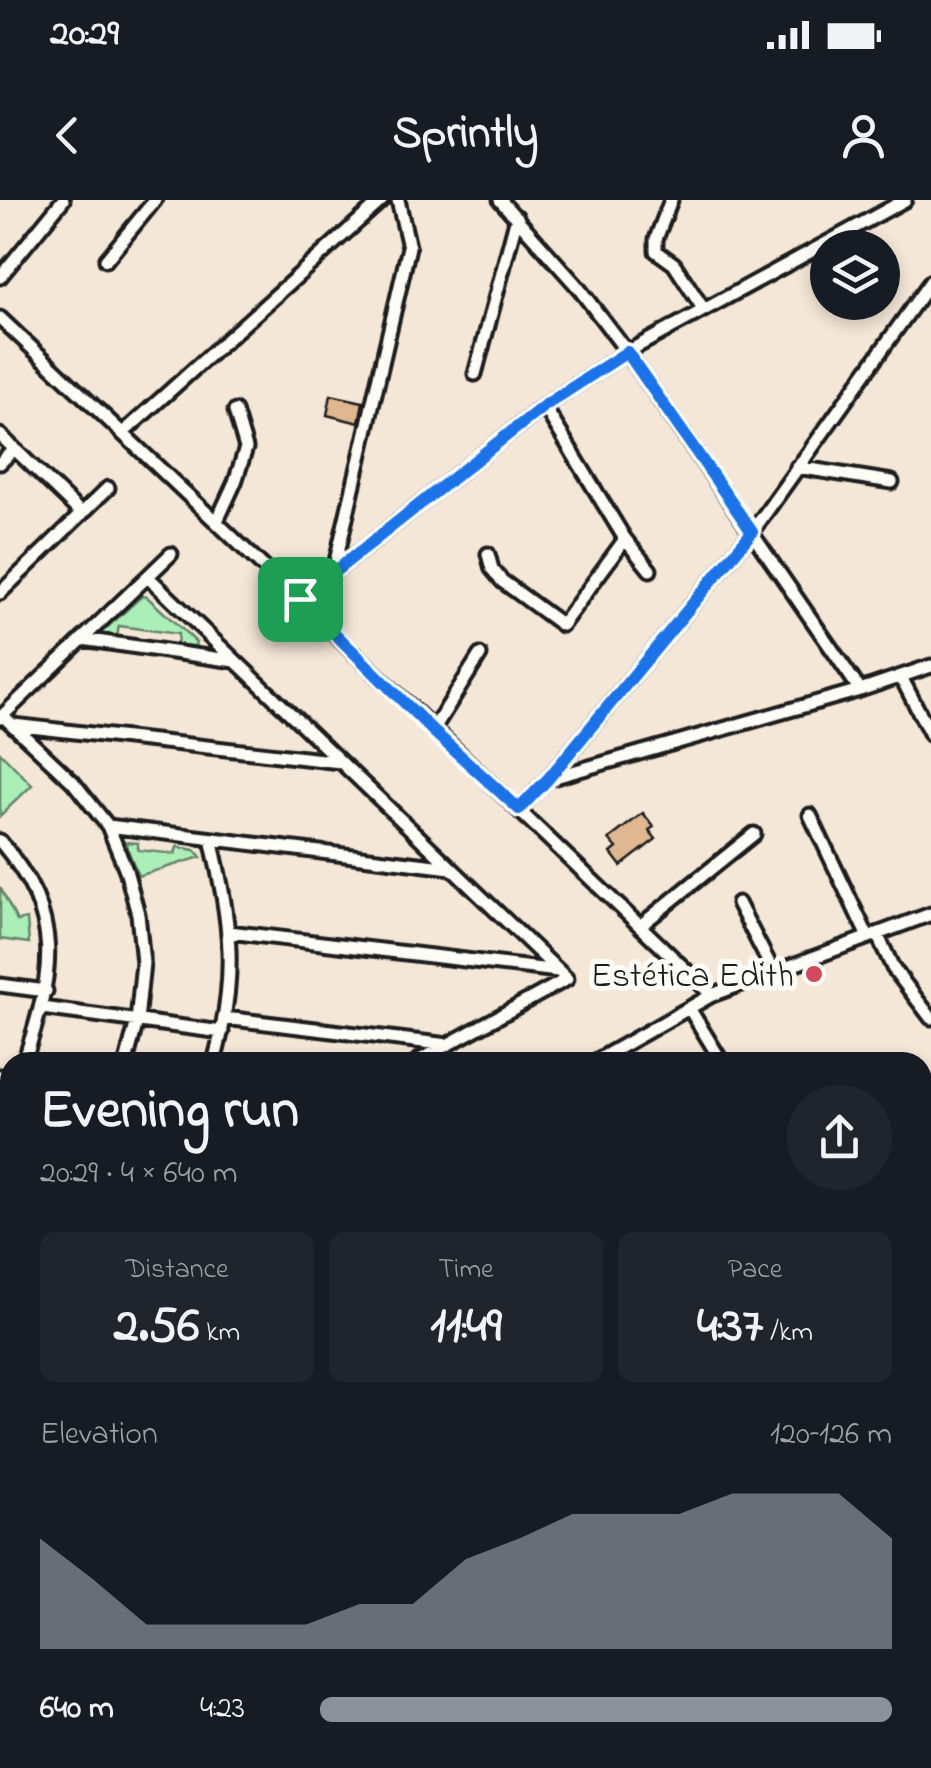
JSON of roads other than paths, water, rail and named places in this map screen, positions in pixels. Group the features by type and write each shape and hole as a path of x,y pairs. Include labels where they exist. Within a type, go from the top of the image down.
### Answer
{"street":[{"path":"0,276 63,200"},
{"path":"123,434 382,200"},
{"path":"334,570 409,247 398,200"},
{"path":"500,200 577,286 627,352 860,690"},
{"path":"670,200 656,239 656,251 674,264 704,310"},
{"path":"300,599 544,406 627,352 905,200"},
{"path":"106,260 150,202"},
{"path":"475,374 516,217"},
{"path":"519,809 752,532 931,281"},
{"path":"0,318 300,599 712,995"},
{"path":"544,406 625,539 650,570"},
{"path":"217,522 246,448 235,411"},
{"path":"0,435 82,514"},
{"path":"0,463 14,449"},
{"path":"797,467 892,482"},
{"path":"0,592 108,488"},
{"path":"488,554 492,569 502,581 562,625 625,539"},
{"path":"129,1052 137,1021 143,963 138,914 126,870 108,826 74,782 1,717 172,554"},
{"path":"148,577 567,979 435,1052"},
{"path":"82,639 235,661"},
{"path":"432,730 480,655"},
{"path":"548,779 931,666"},
{"path":"900,676 931,735"},
{"path":"13,726 340,762"},
{"path":"810,815 872,936 931,1018"},
{"path":"108,826 451,868"},
{"path":"640,926 754,834"},
{"path":"211,839 229,932 230,988 217,1052"},
{"path":"0,841 39,904 49,958 46,991 27,1052"},
{"path":"738,902 774,973"},
{"path":"612,1052 712,995 931,914"},
{"path":"229,932 558,971"},
{"path":"0,985 46,991"},
{"path":"42,1008 222,1032"},
{"path":"689,1008 716,1052"},
{"path":"225,1018 448,1045"}],"place":[{"name":"Estética Edith","path":"814,974"}]}
